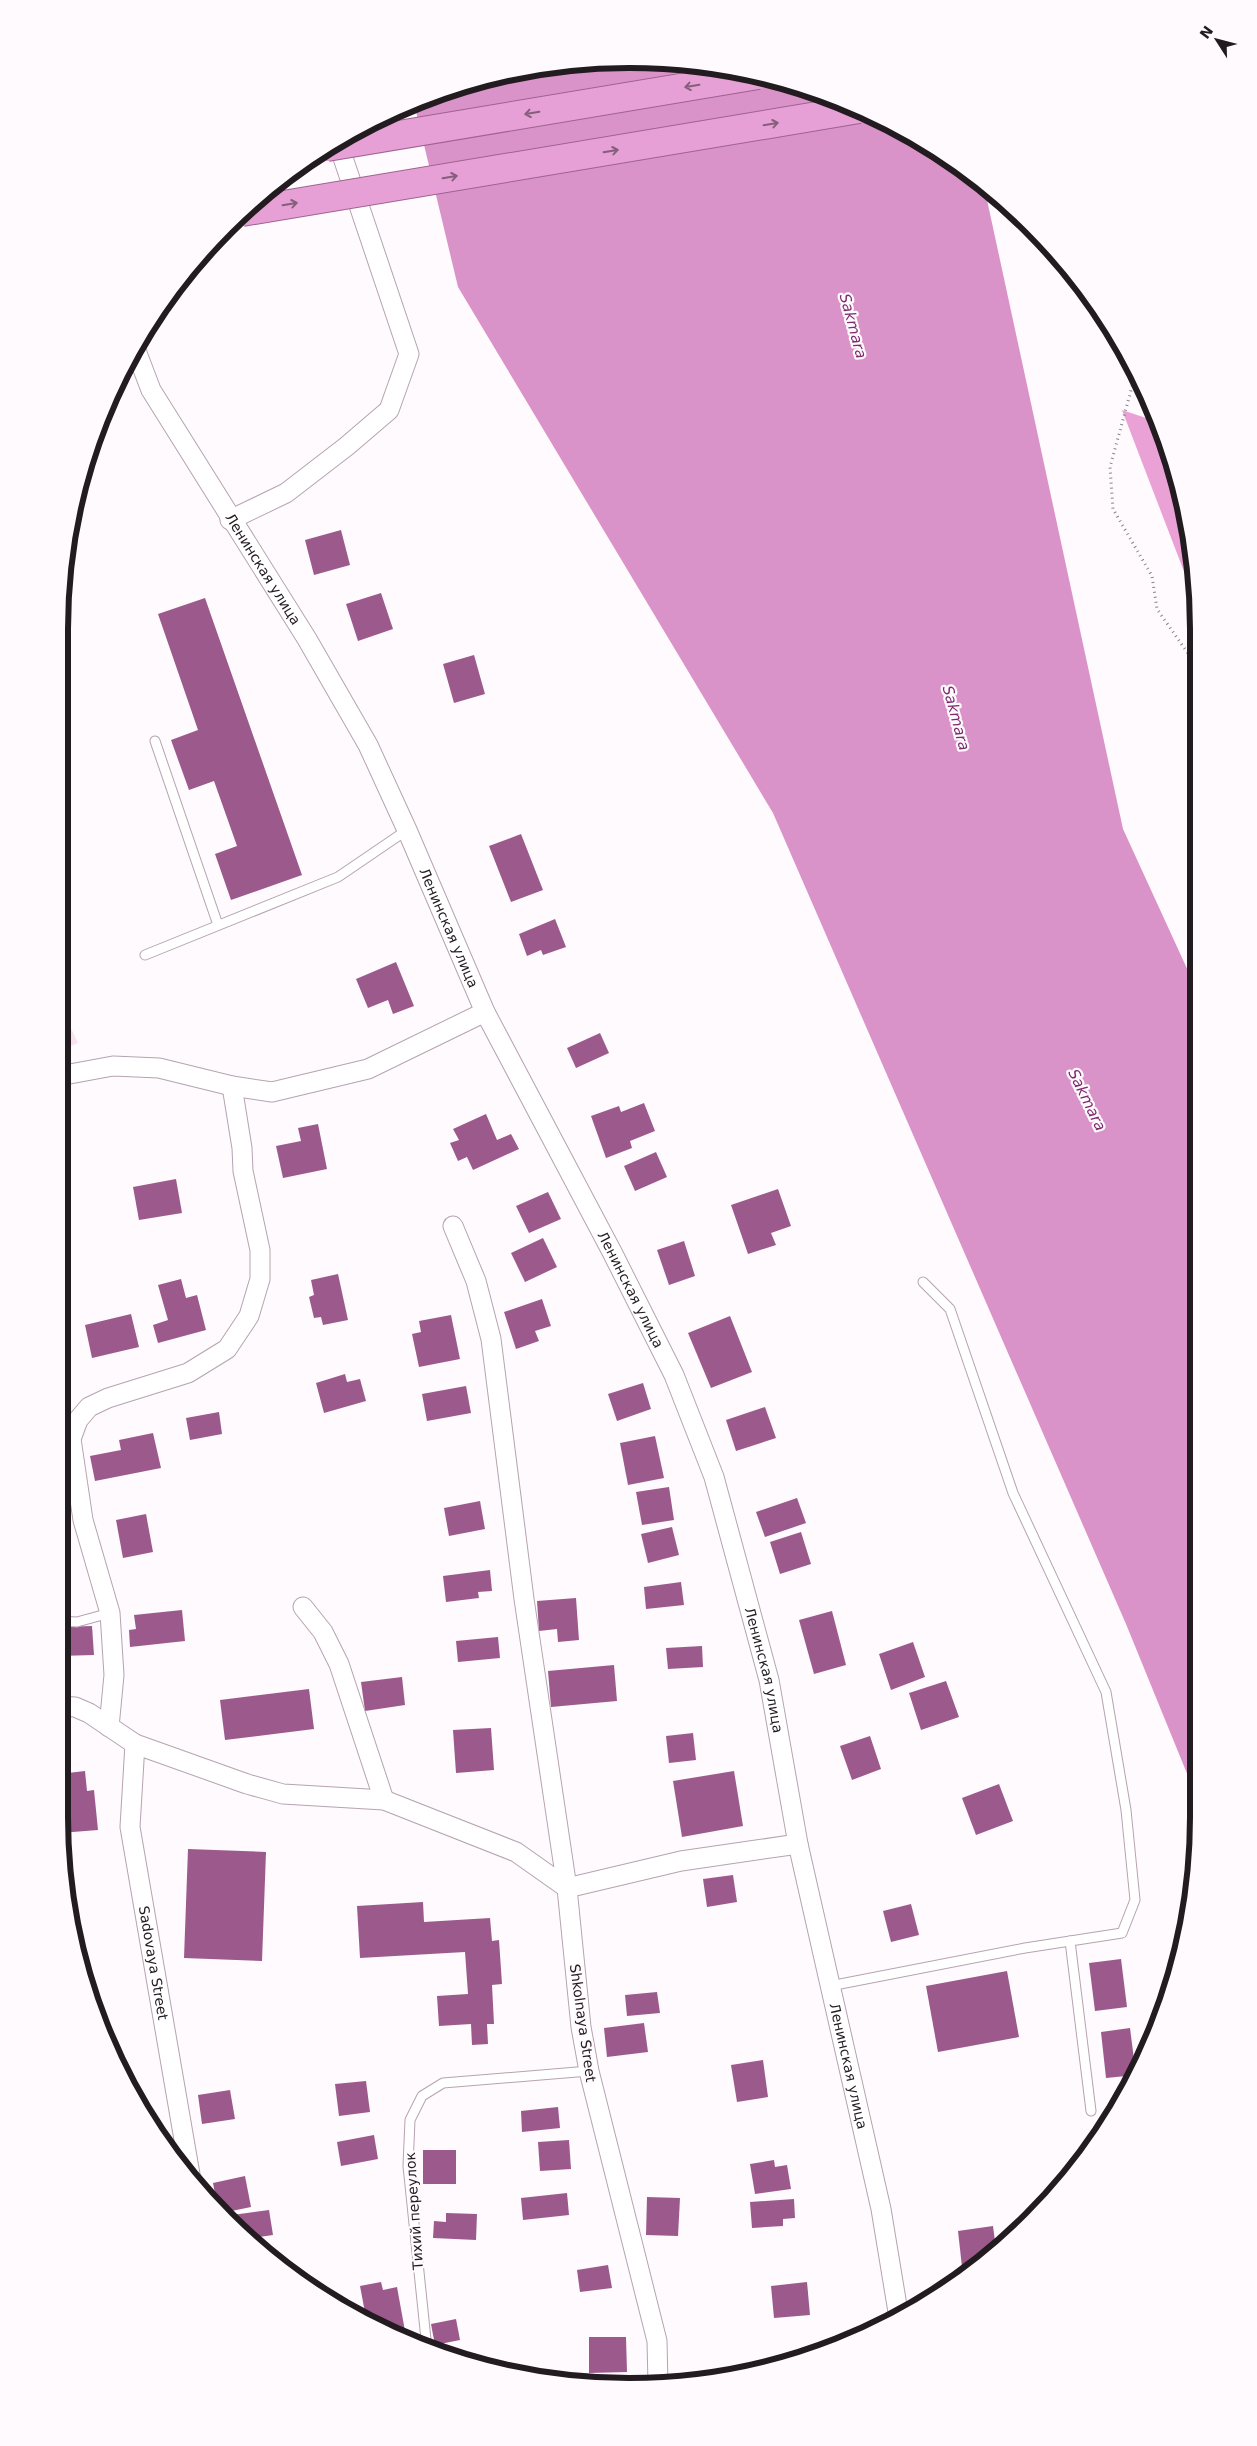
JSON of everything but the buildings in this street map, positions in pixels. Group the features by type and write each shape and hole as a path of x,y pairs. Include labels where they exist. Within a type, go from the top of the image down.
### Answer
{"highway":[{"path":"347,143 739,78"},
{"path":"256,210 846,111"}],"street":[{"path":"230,520 286,493 348,446 389,410 409,354 340,148"},
{"name":"Ленинская улица","path":"135,363 230,520 307,639 368,745 407,830 485,1012 612,1252 674,1376 714,1477 769,1680 798,1844 903,2306"},
{"path":"68,1074 113,1066 159,1068 232,1086 272,1092 368,1069 485,1012"},
{"path":"109,1727 114,1675 110,1613 83,1520 71,1439 78,1420 89,1407 108,1398 188,1373 227,1349 249,1316 260,1279 260,1250 243,1171 242,1148 232,1086"},
{"name":"Shkolnaya Street","path":"453,1226 476,1280 491,1339 524,1599 567,1888 581,2026 588,2071 657,2341 658,2377"},
{"path":"303,1607 323,1632 338,1664 384,1800"},
{"path":"68,1707 75,1707 134,1744 247,1784 283,1794 384,1800 516,1852 567,1888 681,1860 798,1844"},
{"name":"Sadovaya Street","path":"134,1744 130,1827 177,2088 189,2166"}],"lane":[{"path":"155,741 218,925"},
{"path":"144,955 338,877 407,830"},
{"path":"830,1986 1122,1933 1134,1900 1126,1810 1106,1692 1013,1493 950,1309 923,1282"},
{"path":"68,1622 77,1622 110,1613"},
{"path":"1070,1941 1091,2111"},
{"name":"Тихий переулок","path":"426,2341 408,2166 410,2120 422,2096 443,2083 588,2071"}],"path":[{"path":"1133,383 1110,467 1114,508 1152,576 1157,608 1190,656"}],"shaded area":[{"path":"1122,410 1149,419 1160,448 1179,519 1187,579"},
{"path":"68,1022 78,1043 68,1047"}],"water":[{"name":"Sakmara","path":"592,69 665,69 702,72 774,87 809,97 877,125 940,162 986,197 1123,829 1190,975 1190,1781 1126,1624 773,813 458,287 416,109 448,97 519,78 555,72"}]}
